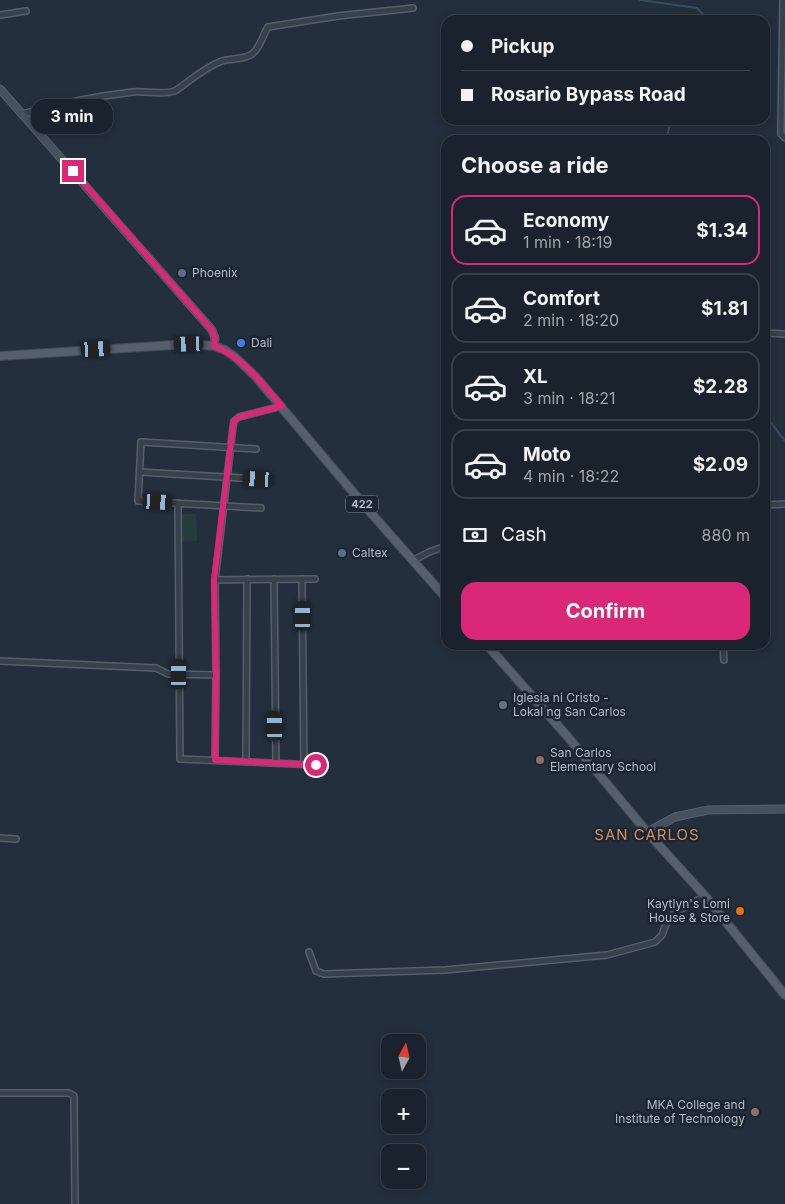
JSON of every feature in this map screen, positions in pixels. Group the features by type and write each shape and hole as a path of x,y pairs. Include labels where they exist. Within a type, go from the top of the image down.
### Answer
{"main road":[{"path":"0,89 212,330 215,338 214,346"},
{"name":"422","path":"0,356 189,344 214,346 225,350 256,377 282,406 363,504 441,592"},
{"path":"491,650 567,736 647,832 705,896 785,995"},
{"path":"647,832 674,818 708,810 785,809"}],"street":[{"path":"783,0 781,134 785,138"},
{"path":"22,114 52,105 132,92 151,91 168,93 175,91 214,65 223,61 251,55 260,46 268,27 413,8"},
{"path":"0,15 26,11"},
{"path":"770,333 785,334"},
{"path":"215,760 214,580 234,421 239,417 282,406"},
{"path":"256,448 141,442 138,501 262,508"},
{"path":"140,472 258,479"},
{"path":"178,503 180,759 316,765"},
{"path":"770,505 785,504"},
{"path":"414,560 441,548"},
{"path":"246,579 246,762"},
{"path":"274,579 276,763"},
{"path":"302,579 304,764"},
{"path":"214,580 315,579"},
{"path":"723,650 724,660"},
{"path":"0,661 156,668 168,674 216,675"},
{"path":"0,838 16,838"},
{"path":"309,952 316,971 324,974 445,970 607,955 655,942 662,935 668,919 676,912 705,896"},
{"path":"0,1093 70,1093 74,1096 74,1204"}],"green space":[{"path":"182,514 196,514 197,541 182,541"}],"waterway":[{"path":"640,0 697,8 703,15"},
{"path":"667,135 670,125"},
{"path":"770,422 785,441"}],"place":[{"name":"Phoenix","path":"182,273"},
{"name":"Dali","path":"241,343"},
{"name":"Caltex","path":"342,553"},
{"name":"Iglesia ni Cristo - Lokal ng San Carlos","path":"503,705"},
{"name":"San Carlos Elementary School","path":"540,760"},
{"name":"Kaytlyn's Lomi House & Store","path":"740,911"},
{"name":"MKA College and Institute of Technology","path":"755,1112"}],"district":[{"name":"SAN CARLOS","path":"647,835"}],"route":[{"path":"73,171 212,330 215,338 214,346 225,350 235,357 282,406 239,417 234,421 233,426 214,580 215,760 316,765"}]}
